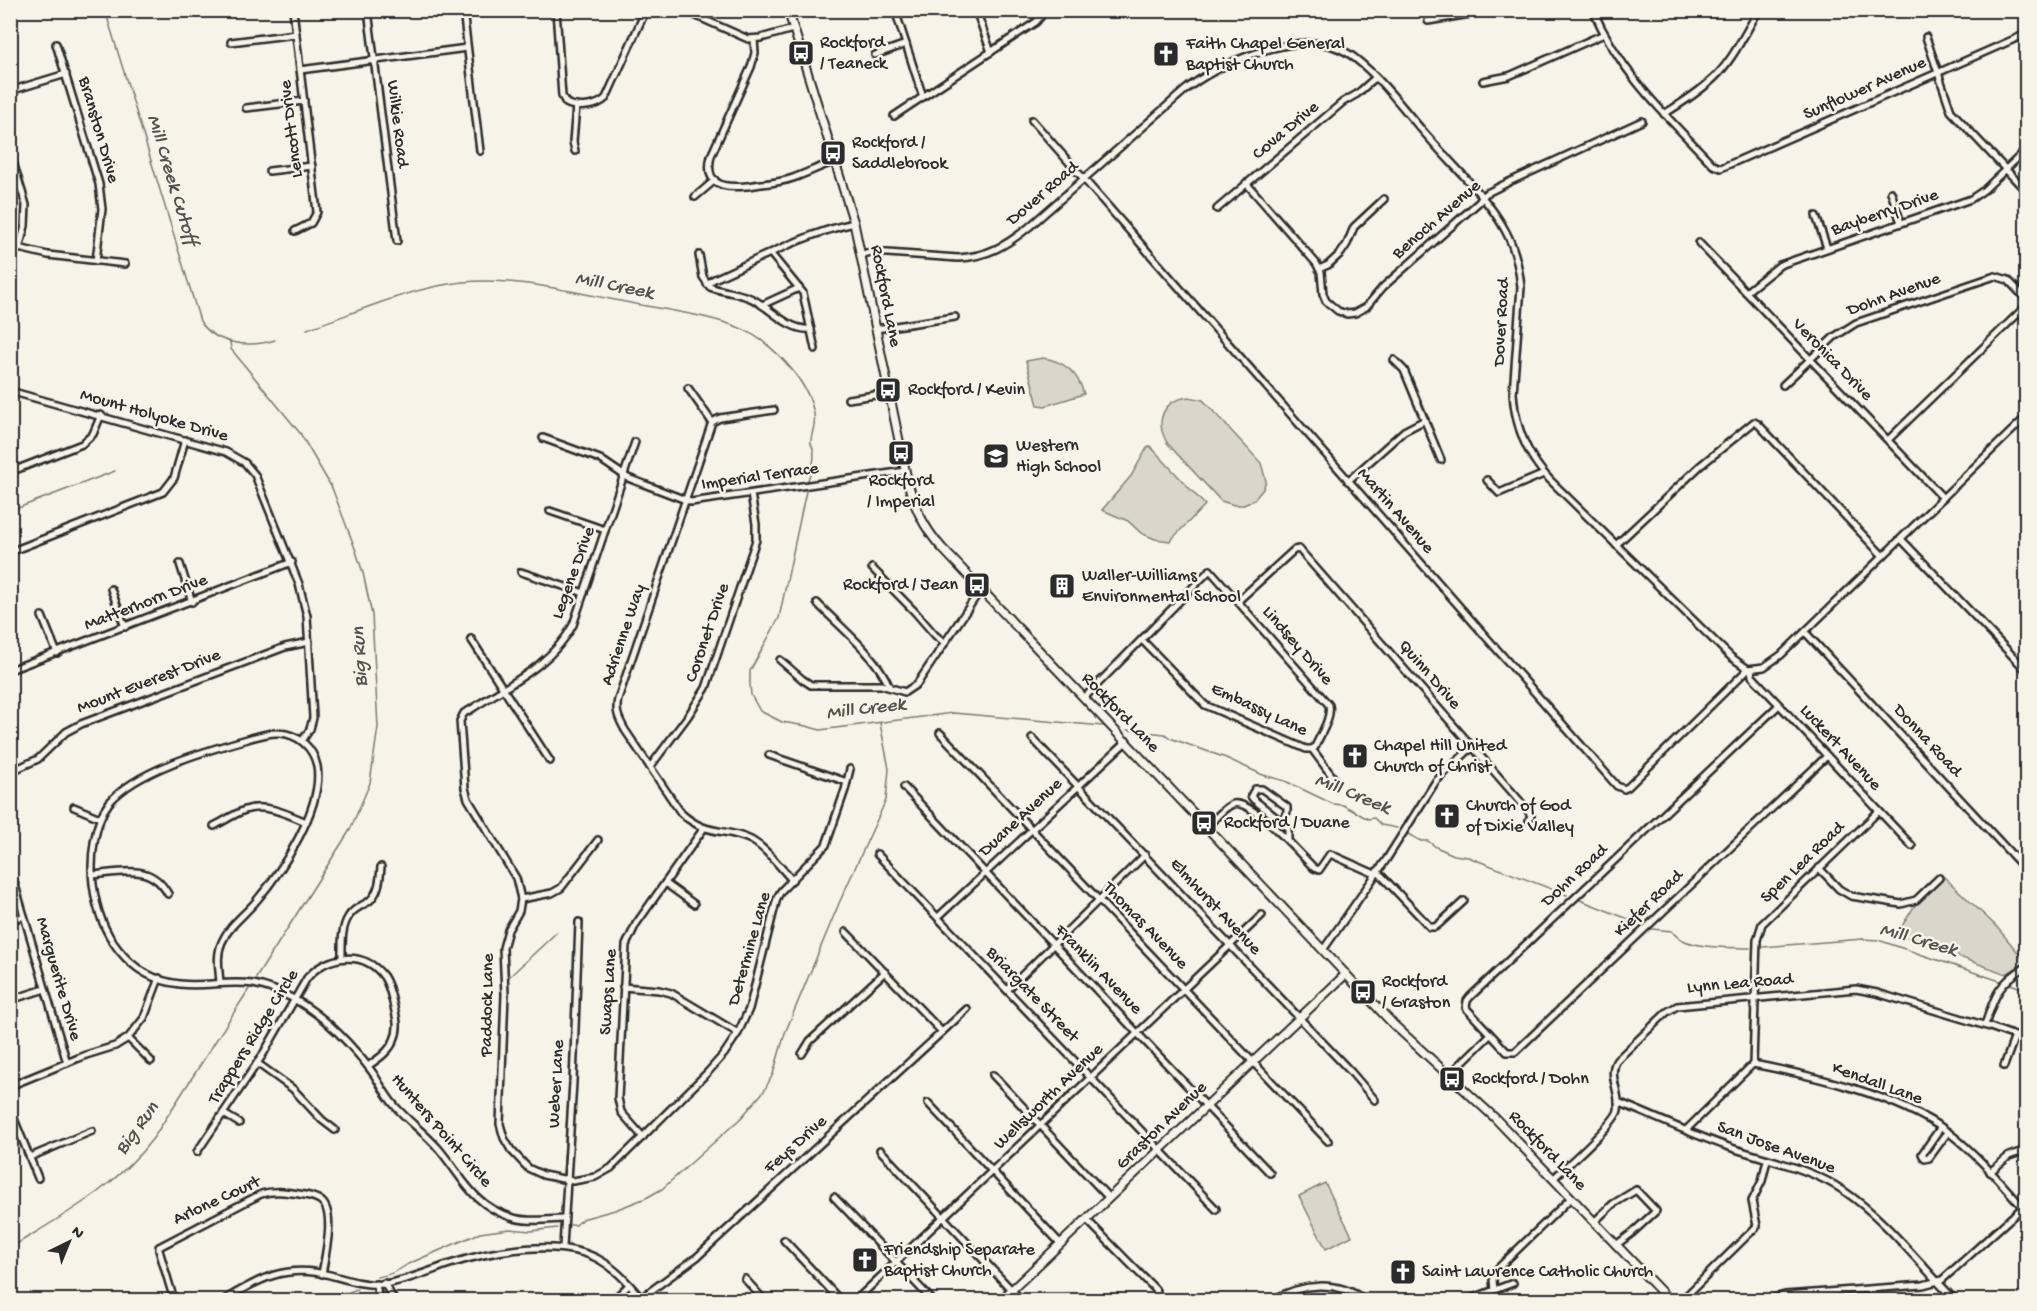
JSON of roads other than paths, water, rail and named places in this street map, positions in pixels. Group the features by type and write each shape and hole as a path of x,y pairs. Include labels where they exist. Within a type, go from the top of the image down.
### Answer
{"main road":[{"name":"Rockford Lane","path":"788,10 854,224 911,498 924,525 942,548 1208,826 1393,1024 1495,1118 1669,1300"},
{"name":"Graston Avenue","path":"1001,1300 1346,974"}],"street":[{"name":"Lencott Drive","path":"293,10 316,216 311,223 295,231"},
{"name":"Wilkie Road","path":"368,10 397,241"},
{"path":"463,10 480,151"},
{"path":"556,10 562,96 566,103 576,106 595,104 606,98 646,10"},
{"path":"683,10 744,38 754,39 793,28"},
{"path":"895,10 923,96"},
{"path":"976,10 991,52"},
{"path":"894,116 1036,22 1042,10"},
{"path":"1428,21 1494,10"},
{"path":"1593,10 1604,34 1631,77 1664,114 1716,76 1730,58 1758,10"},
{"path":"231,42 296,34"},
{"path":"1483,81 1509,76 1604,34"},
{"name":"Sunflower Avenue","path":"1664,114 1715,166 1724,167 2026,34"},
{"path":"1926,37 1951,111 2026,191"},
{"path":"754,39 755,53 751,68 711,156 709,168 715,180 724,187 738,188 785,180 836,161"},
{"name":"Dover Road","path":"861,254 873,252 958,258 990,253 1012,241 1192,85 1212,71 1290,44 1317,43 1345,51 1375,78 1482,198 1505,229 1516,256 1521,292 1513,393 1521,435 1528,450 1544,474 1731,657 1750,669"},
{"name":"Branston Drive","path":"56,44 99,184 102,208 96,261"},
{"path":"875,55 906,44"},
{"path":"300,70 467,48"},
{"path":"10,91 66,74"},
{"name":"Cova Drive","path":"1217,209 1343,102 1357,94 1375,78"},
{"path":"246,108 304,101"},
{"path":"575,151 573,137 576,106"},
{"name":"Martin Avenue","path":"1032,120 1619,788 1628,787 1750,669"},
{"name":"Benoch Avenue","path":"1319,269 1324,297 1330,306 1347,314 1361,310 1485,194 1642,121"},
{"name":"Bayberry Drive","path":"1746,292 1780,264 1971,199 2026,150"},
{"path":"10,152 26,204 25,226 19,249"},
{"path":"269,171 312,166"},
{"path":"695,197 715,180"},
{"path":"1246,183 1319,269 1328,265 1341,253 1358,222 1384,199"},
{"path":"1891,192 1901,223"},
{"path":"1816,216 1827,248"},
{"path":"706,284 771,254 791,242 854,224"},
{"name":"Veronica Drive","path":"1699,243 1943,498"},
{"path":"10,246 48,255 125,264"},
{"path":"771,254 804,295 815,349"},
{"path":"699,255 706,284 715,289 751,298 790,324 802,329 811,329"},
{"name":"Dohn Avenue","path":"1783,385 1839,332 1856,323 1991,277 2008,280 2026,299"},
{"path":"762,305 799,288"},
{"path":"1888,440 2026,306"},
{"path":"876,329 955,317"},
{"path":"1394,360 1404,369 1441,460"},
{"path":"688,388 712,422 720,418 774,410"},
{"name":"Mount Holyoke Drive","path":"10,391 101,415 234,455 249,467 291,562 305,607 314,718 302,741"},
{"path":"848,399 889,393"},
{"path":"10,471 82,444 93,434 101,415"},
{"path":"1750,669 1764,667 1774,661 2026,417"},
{"path":"1348,481 1404,431 1425,420"},
{"name":"Adrienne Way","path":"712,422 616,705 620,721 681,813 704,828 751,840 792,880"},
{"path":"1616,545 1700,466 1754,422 1883,556"},
{"name":"Imperial Terrace","path":"543,438 600,459 624,475 654,489 697,502 905,471"},
{"path":"10,552 164,492 174,478 185,440"},
{"name":"Legene Drive","path":"503,688 538,665 560,644 573,625 635,442"},
{"path":"1487,480 1499,493 1544,474"},
{"name":"Coronet Drive","path":"650,767 706,688 756,540 757,529 751,494"},
{"path":"550,512 605,530"},
{"path":"1901,539 2026,670"},
{"name":"Quinn Drive","path":"1238,601 1294,550 1299,549 1472,747"},
{"name":"Matterhorn Drive","path":"10,670 192,602 291,562"},
{"path":"180,564 192,602"},
{"path":"872,568 945,643"},
{"name":"Lindsey Drive","path":"1142,640 1210,570 1329,705 1330,711 1315,747 1312,749"},
{"path":"521,572 584,593"},
{"path":"111,589 125,627"},
{"path":"780,660 812,685 881,685 902,692 909,690 916,684 982,590"},
{"path":"817,603 862,649 886,678 889,686"},
{"path":"42,616 57,653"},
{"name":"Donna Road","path":"1805,632 2026,870"},
{"path":"471,639 550,760"},
{"path":"1085,698 1142,640"},
{"name":"Embassy Lane","path":"1142,640 1205,705 1306,749 1312,749 1335,780"},
{"name":"Mount Everest Drive","path":"10,772 38,759 66,732 81,724 285,647 309,642"},
{"name":"Luckert Avenue","path":"1750,669 1752,676 1912,846"},
{"path":"503,688 461,717 465,788 470,806 516,878 521,899 561,888 598,840"},
{"name":"Dohn Road","path":"1490,1035 1468,1011 1466,1005 1470,997 1779,705"},
{"name":"Hunters Point Circle","path":"302,741 281,733 267,734 207,750 157,770 127,787 110,803 100,818 94,838 93,883 102,923 111,941 130,963 143,972 159,978 180,984 251,984 280,992 295,1000 336,1032 368,1066 393,1104 438,1149 460,1180 485,1204 502,1214 520,1220 564,1219"},
{"name":"Thomas Avenue","path":"940,733 1328,1141"},
{"name":"Elmhurst Avenue","path":"1032,738 1362,1083 1375,1100"},
{"path":"220,983 218,958 225,937 275,877 300,837 310,811 318,773 312,752 302,741"},
{"name":"Duane Avenue","path":"938,917 1127,741"},
{"path":"1323,950 1436,781 1472,747 1531,815 1529,820"},
{"path":"769,755 847,782"},
{"name":"Kiefer Road","path":"1490,1035 1507,1052 1512,1053 1518,1050 1827,756"},
{"name":"Determine Lane","path":"567,1180 585,1179 602,1173 621,1159 718,1061 738,1033 749,1009 777,898 826,845 850,769"},
{"name":"Franklin Avenue","path":"904,788 1270,1173"},
{"path":"1281,822 1287,812 1287,807 1262,789 1255,789 1251,796 1253,799 1281,822 1288,827 1288,841"},
{"path":"1208,826 1231,805 1245,806 1274,827 1314,868 1319,870 1330,854 1376,872 1430,927 1439,924 1464,901"},
{"path":"75,807 100,818"},
{"path":"214,826 245,810 254,809 279,811 306,822"},
{"name":"Spen Lea Road","path":"1753,1064 1757,940 1760,928 1770,915 1879,811"},
{"name":"Swaps Lane","path":"643,1137 625,1118 618,1104 624,956 628,938 636,924 704,828"},
{"name":"Briargate Street","path":"877,854 1216,1209"},
{"path":"1007,990 1145,855"},
{"path":"368,1066 387,1052 393,1043 397,1033 397,1018 389,987 383,976 366,962 342,958 342,935 352,911 375,896 381,867"},
{"name":"Marguerite Drive","path":"10,868 67,1063"},
{"path":"1819,868 1839,889 1851,896 1901,904 1916,900 1939,879"},
{"path":"93,874 141,872 158,880 168,894"},
{"path":"665,883 694,904"},
{"name":"Paddock Lane","path":"521,899 519,911 508,930 503,948 505,994 500,1124 507,1144 520,1161 539,1174 567,1180"},
{"name":"Wellsworth Avenue","path":"856,1300 1262,915"},
{"path":"10,921 24,916"},
{"name":"Weber Lane","path":"563,1247 579,961 579,922"},
{"path":"846,933 942,1032"},
{"name":"Trappers Ridge Circle","path":"197,1152 257,1063 314,970 323,964 342,958"},
{"path":"1985,1025 1992,1002 2001,986 2026,967"},
{"path":"802,1054 810,1041 885,972"},
{"path":"10,1086 115,1046 128,1038 144,1018 159,978"},
{"path":"623,987 671,993 738,1033"},
{"path":"10,1000 45,988"},
{"name":"Lynn Lea Road","path":"1618,1102 1613,1073 1618,1057 1667,1012 1685,1004 1866,990 1985,1025 2026,1040"},
{"name":"Feys Drive","path":"642,1299 692,1261 967,1009"},
{"path":"1449,1076 1490,1035"},
{"path":"2004,1066 2015,1036"},
{"path":"128,1038 151,1060"},
{"path":"257,1063 293,1089 322,1120 335,1130"},
{"path":"1686,1130 1753,1064"},
{"name":"Kendall Lane","path":"1753,1064 1814,1077 1917,1113 1947,1132 2025,1209"},
{"path":"993,1075 1108,1198"},
{"path":"1553,1179 1616,1117 1618,1102"},
{"name":"San Jose Avenue","path":"1618,1102 1686,1130 1817,1176 1854,1198 1883,1224 1955,1300"},
{"path":"928,1103 1060,1243"},
{"path":"10,1110 38,1179"},
{"path":"224,1114 239,1123"},
{"path":"1941,1127 1922,1154 1926,1158 1929,1158 1947,1132"},
{"path":"30,1157 92,1131"},
{"path":"880,1150 1022,1300"},
{"path":"1990,1172 2009,1156 2026,1150"},
{"path":"1683,1300 1757,1226 1752,1201 1762,1181 1767,1160"},
{"path":"1594,1222 1613,1204 1636,1190 1656,1211 1616,1245"},
{"name":"Arlone Court","path":"174,1300 159,1247 264,1193 282,1192 312,1196 325,1204 329,1215 322,1274"},
{"path":"834,1197 932,1300"},
{"path":"1494,1290 1495,1271 1570,1198"},
{"path":"1768,1300 1785,1295 1923,1286 1942,1280 2025,1209"},
{"path":"1086,1219 1155,1289 1161,1300"},
{"path":"784,1240 840,1300"},
{"path":"224,1300 256,1281 275,1274 297,1271 384,1284 477,1257 563,1247 586,1253 600,1260 617,1272 642,1299"},
{"path":"745,1279 764,1300"},
{"path":"1468,1300 1513,1283"},
{"path":"376,1284 380,1300"},
{"path":"384,1284 394,1300"},
{"path":"613,1300 629,1285"},
{"path":"1273,1300 1301,1288 1319,1286 1342,1289 1365,1300"}],"waterway":[{"name":"Mill Creek Cutoff","path":"105,10 200,321 207,329 224,340 244,344 275,340"},
{"name":"Mill Creek","path":"307,329 424,289 483,281 542,286 692,314 735,326 748,332 773,350 785,361 804,387 814,414 811,442 814,460 808,480"},
{"name":"Big Run","path":"230,342 231,349 300,433 332,488 363,573 372,615 378,727 370,783 350,830 256,978"},
{"path":"10,511 115,471"},
{"name":"Mill Creek","path":"806,491 779,618 750,671 751,695 760,711 782,722 820,730 953,713 1103,726"},
{"path":"570,1225 576,1225 582,1219 646,1198 662,1189 741,1118 764,1091 773,1074 785,1033 840,901 886,800 889,769 880,723"},
{"name":"Mill Creek","path":"1127,730 1165,734 1263,775 1285,781 1333,804 1343,805 1368,819 1374,818 1381,825 1397,828"},
{"name":"Mill Creek","path":"1406,833 1421,841 1428,841 1454,855 1468,857 1567,895"},
{"name":"Mill Creek","path":"1580,900 1641,924"},
{"name":"Mill Creek","path":"1652,929 1672,931 1686,942 1720,947 1750,948"},
{"path":"508,978 557,932"},
{"path":"576,935 576,943"},
{"name":"Mill Creek","path":"1763,947 1863,939 1878,940 2003,982"},
{"path":"563,1174 575,960"},
{"name":"Mill Creek","path":"2008,983 2026,990"},
{"name":"Big Run","path":"10,1248 88,1199 106,1186 139,1155 154,1137 249,989"},
{"path":"377,1277 386,1276 480,1233 509,1229 531,1231 557,1228"},
{"path":"329,1300 357,1289"}],"place":[{"name":"Rockford / Teaneck","path":"801,53"},
{"name":"Faith Chapel General Baptist Church","path":"1166,54"},
{"name":"Rockford / Saddlebrook","path":"833,153"},
{"name":"Rockford / Kevin","path":"888,390"},
{"name":"Rockford / Imperial","path":"901,453"},
{"name":"Western High School","path":"996,456"},
{"name":"Rockford / Jean","path":"977,585"},
{"name":"Waller-Williams Environmental School","path":"1062,586"},
{"name":"Chapel Hill United Church of Christ","path":"1355,756"},
{"name":"Church of God of Dixie Valley","path":"1447,816"},
{"name":"Rockford / Duane","path":"1204,823"},
{"name":"Rockford / Graston","path":"1363,992"},
{"name":"Rockford / Dohn","path":"1452,1079"},
{"name":"Friendship Separate Baptist Church","path":"865,1260"},
{"name":"Saint Lawrence Catholic Church","path":"1403,1272"}]}
